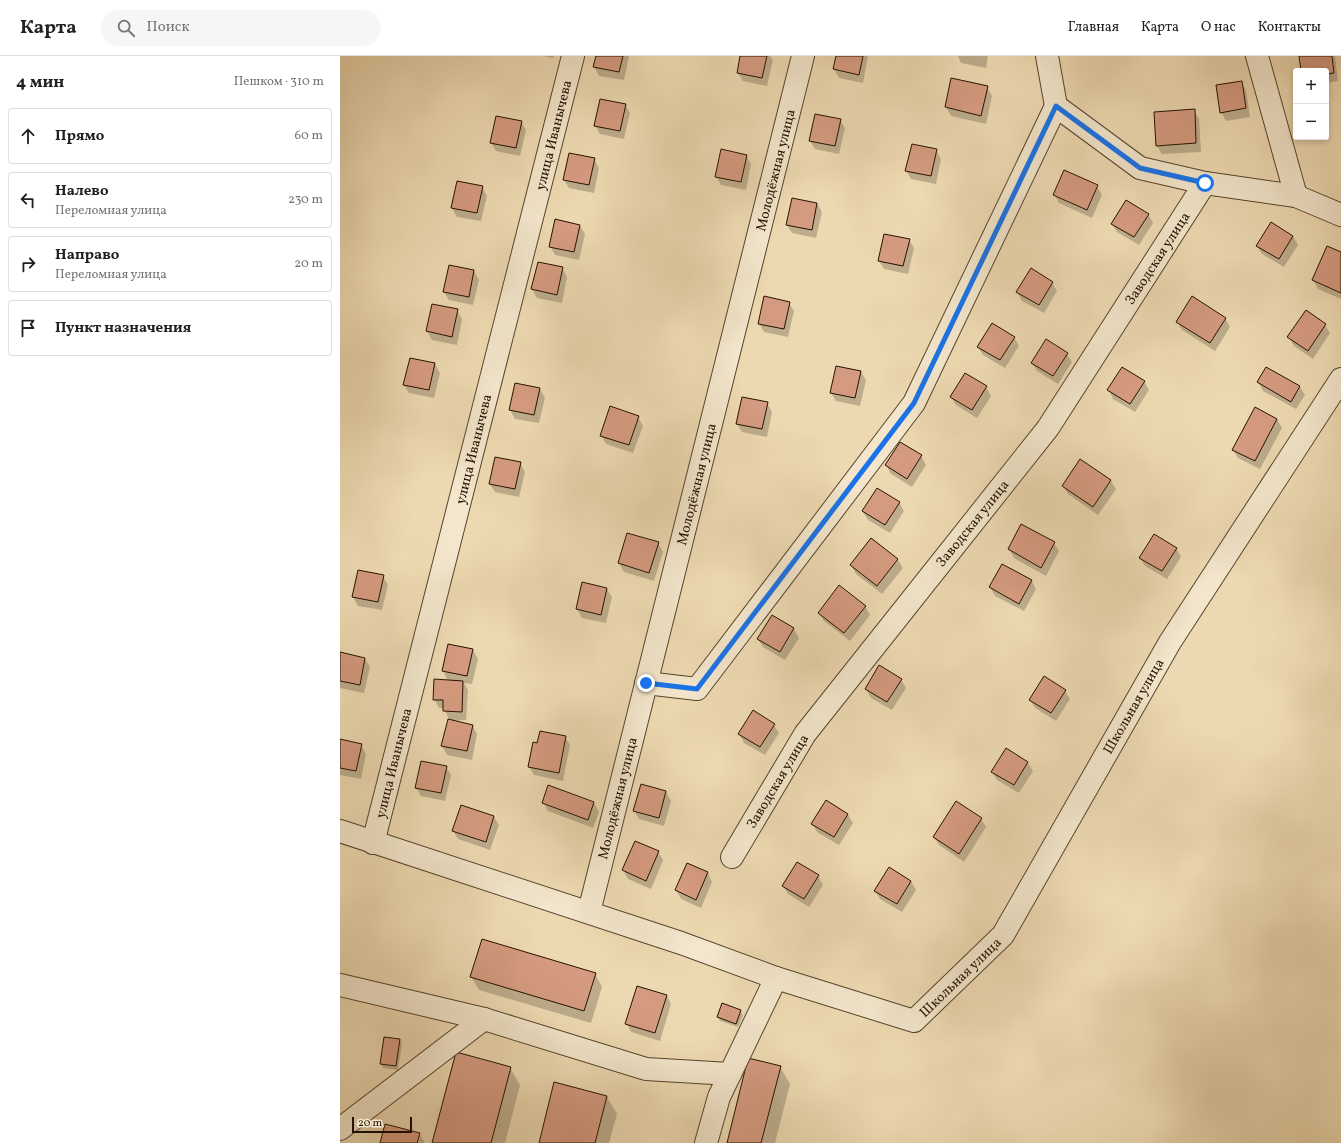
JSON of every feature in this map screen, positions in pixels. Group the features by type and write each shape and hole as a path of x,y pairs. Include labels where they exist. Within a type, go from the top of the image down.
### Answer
{"street":[{"name":"улица Иванычева","path":"373,843 573,56"},
{"name":"Молодёжная улица","path":"589,912 803,56"},
{"path":"646,683 697,689 914,403 1056,106 1047,56"},
{"path":"1258,56 1296,196"},
{"path":"1056,106 1140,168 1205,183 1296,196 1341,215"},
{"name":"Заводская улица","path":"732,857 805,734 1048,428 1205,183"},
{"name":"Школьная улица","path":"776,978 914,1021 1003,935 1170,642 1341,379"},
{"path":"340,831 681,943 776,978 719,1097 706,1143"},
{"path":"340,986 484,1019 646,1069 730,1074"},
{"path":"340,1129 484,1019"}],"building":[{"path":"596,56 623,56 619,72 593,67"},
{"path":"740,56 767,56 762,78 737,73"},
{"path":"836,56 863,56 859,75 833,69"},
{"path":"1299,56 1332,56 1334,73 1329,74 1329,68 1301,68"},
{"path":"951,78 988,86 981,116 945,107"},
{"path":"1242,81 1246,108 1220,113 1216,85"},
{"path":"600,99 626,104 620,131 594,126"},
{"path":"1195,109 1196,143 1156,146 1154,112"},
{"path":"815,114 841,119 835,146 809,141"},
{"path":"496,116 522,121 516,148 490,143"},
{"path":"912,144 937,149 931,176 905,171"},
{"path":"721,149 747,155 741,182 715,177"},
{"path":"569,153 595,158 589,185 563,180"},
{"path":"1064,170 1098,185 1087,210 1053,195"},
{"path":"457,181 483,186 477,213 451,208"},
{"path":"792,198 817,203 812,230 786,225"},
{"path":"1126,200 1149,214 1134,237 1111,224"},
{"path":"555,219 580,225 574,252 549,247"},
{"path":"1271,222 1293,236 1279,259 1256,246"},
{"path":"884,234 910,239 903,266 878,261"},
{"path":"1327,246 1341,252 1341,293 1312,280"},
{"path":"538,262 563,267 557,295 531,289"},
{"path":"449,265 474,270 469,297 443,292"},
{"path":"1031,268 1053,282 1039,305 1016,292"},
{"path":"764,296 790,302 784,329 758,324"},
{"path":"1192,296 1226,318 1210,343 1176,322"},
{"path":"432,304 458,309 452,337 426,331"},
{"path":"1306,310 1326,324 1308,351 1287,337"},
{"path":"992,323 1015,337 1000,360 977,347"},
{"path":"1046,339 1068,353 1053,376 1031,363"},
{"path":"410,358 435,363 429,390 403,385"},
{"path":"836,366 861,371 855,398 830,393"},
{"path":"1122,367 1145,381 1130,404 1107,390"},
{"path":"1266,367 1300,386 1291,402 1257,382"},
{"path":"965,373 987,386 972,410 950,397"},
{"path":"515,383 540,388 534,415 509,410"},
{"path":"742,397 768,402 762,429 736,424"},
{"path":"610,406 639,416 629,445 600,436"},
{"path":"1255,407 1277,419 1255,461 1232,450"},
{"path":"900,442 922,455 907,479 885,465"},
{"path":"495,457 521,462 515,489 489,484"},
{"path":"1080,459 1111,480 1093,507 1062,486"},
{"path":"877,488 900,502 885,525 862,511"},
{"path":"1021,524 1055,542 1041,568 1008,549"},
{"path":"627,533 659,542 649,573 618,563"},
{"path":"1154,534 1177,548 1162,571 1139,558"},
{"path":"871,538 898,559 877,586 850,565"},
{"path":"1002,564 1032,580 1019,604 989,587"},
{"path":"358,570 384,575 378,602 352,597"},
{"path":"582,582 607,588 601,615 576,609"},
{"path":"839,585 866,606 844,633 818,613"},
{"path":"772,615 794,628 780,652 757,639"},
{"path":"448,644 473,649 467,676 442,671"},
{"path":"340,652 365,658 360,685 340,681"},
{"path":"879,665 902,679 887,702 865,689"},
{"path":"1044,676 1066,690 1051,713 1029,700"},
{"path":"434,679 463,681 462,712 443,711 443,700 433,700"},
{"path":"753,710 775,724 760,747 738,734"},
{"path":"448,719 473,725 467,751 441,746"},
{"path":"540,731 566,736 559,773 528,767 533,742 537,743"},
{"path":"340,739 362,744 356,771 340,768"},
{"path":"1006,748 1028,762 1014,785 991,772"},
{"path":"421,761 447,766 441,793 415,788"},
{"path":"641,784 666,791 659,818 633,811"},
{"path":"548,785 594,802 588,820 542,803"},
{"path":"826,800 848,814 834,837 811,824"},
{"path":"956,801 982,818 959,854 933,837"},
{"path":"461,805 494,816 486,842 452,831"},
{"path":"635,841 659,851 646,881 622,870"},
{"path":"797,862 819,875 804,899 782,886"},
{"path":"687,863 708,872 696,900 675,890"},
{"path":"889,867 911,881 897,904 874,891"},
{"path":"482,939 596,973 584,1011 470,977"},
{"path":"637,986 667,995 655,1033 625,1024"},
{"path":"722,1003 741,1010 736,1024 717,1017"},
{"path":"384,1037 400,1039 396,1066 380,1064"},
{"path":"456,1052 511,1067 491,1143 432,1143"},
{"path":"748,1058 781,1066 761,1143 727,1143"},
{"path":"554,1082 607,1096 595,1143 539,1143"},
{"path":"385,1124 420,1133 417,1143 380,1143"}],"route":[{"path":"646,683 697,689 914,403 1056,106 1140,168 1205,183"}]}
